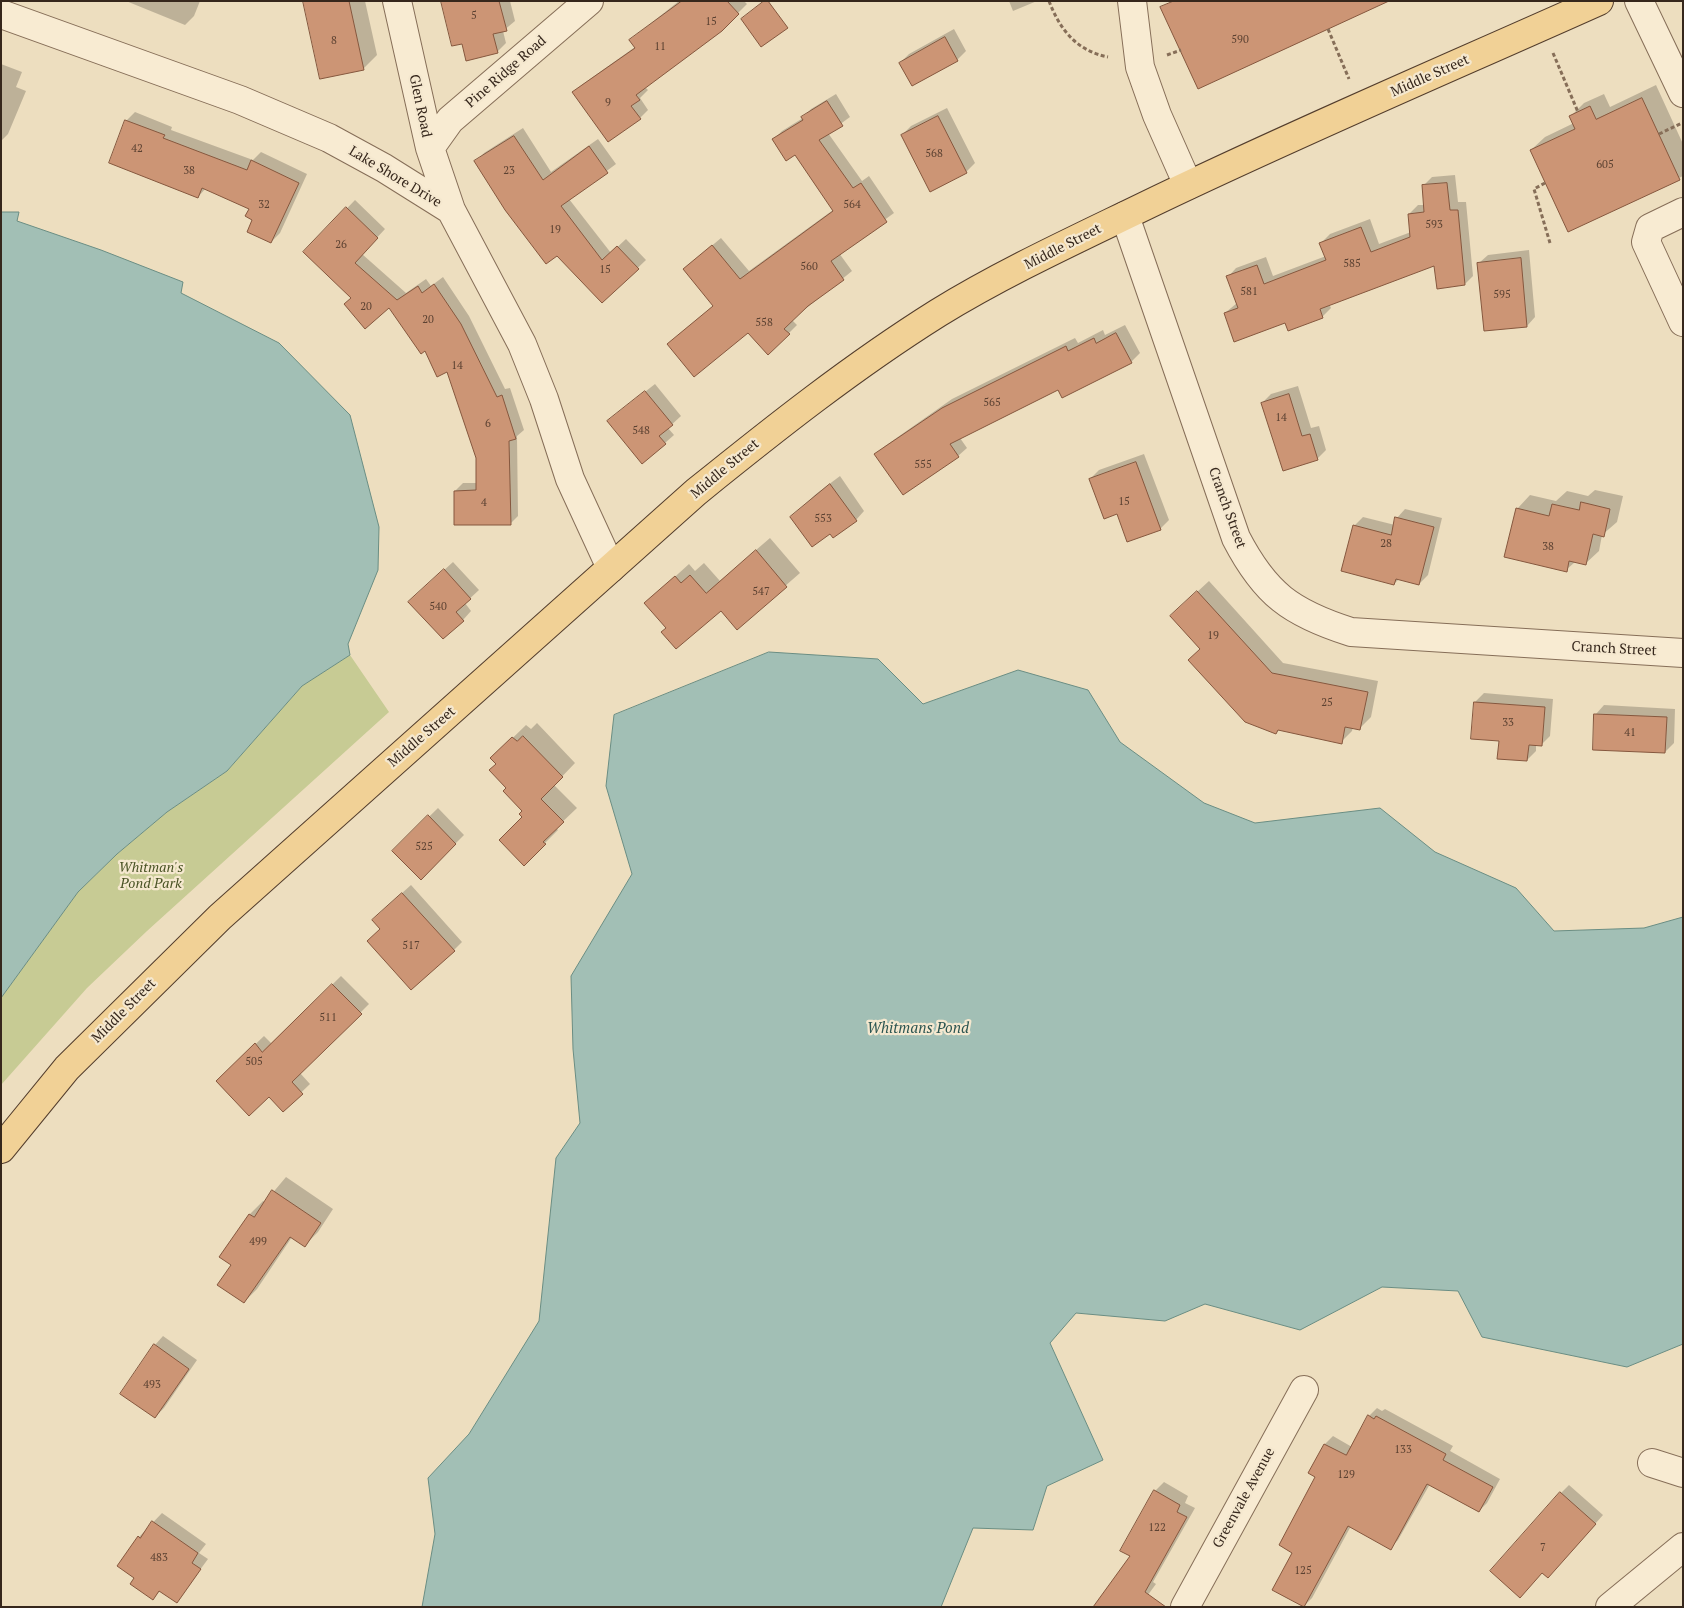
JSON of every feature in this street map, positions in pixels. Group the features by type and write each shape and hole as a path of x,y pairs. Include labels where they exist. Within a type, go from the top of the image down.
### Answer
{"main road":[{"name":"Middle Street","path":"1,1149 67,1068 188,948 696,492 767,434 839,380 938,314 980,289 1125,216 1590,3"}],"street":[{"name":"Glen Road","path":"397,1 430,148 451,210"},
{"name":"Pine Ridge Road","path":"430,148 450,120 589,1"},
{"path":"1132,1 1139,58 1157,115 1188,186"},
{"path":"1639,1 1683,93"},
{"name":"Lake Shore Drive","path":"1,14 240,100 320,134 384,168 451,210 522,344 544,399 570,479 611,568"},
{"path":"1683,212 1650,228 1646,242 1683,322"},
{"name":"Cranch Street","path":"1125,216 1236,538 1249,564 1267,588 1292,608 1320,622 1351,632 1683,653"},
{"name":"Greenvale Avenue","path":"1185,1607 1304,1390"},
{"path":"1652,1463 1683,1473"},
{"path":"1610,1607 1683,1546"}],"path":[{"path":"1049,1 1062,29 1077,44 1090,53 1107,57 1139,58"},
{"path":"1542,26 1578,112"},
{"path":"1328,30 1361,107"},
{"path":"1659,134 1683,123"},
{"path":"1546,183 1534,189 1550,243"}],"green space":[{"name":"Whitman's Pond Park","path":"350,655 389,712 147,931 87,988 1,1085 1,998 78,892 117,854 167,812 227,771 302,686"}],"water":[{"path":"1,212 19,212 17,221 101,250 183,282 181,293 279,343 350,415 379,527 378,570 348,644 350,655 302,686 227,771 167,812 117,854 78,892 1,998"},
{"name":"Whitmans Pond","path":"769,652 878,659 923,704 1018,670 1088,690 1120,742 1204,803 1255,823 1380,808 1435,852 1516,888 1554,931 1644,928 1683,917 1683,1344 1627,1367 1482,1337 1458,1291 1382,1287 1300,1330 1205,1304 1165,1321 1076,1313 1050,1343 1103,1460 1047,1486 1033,1530 973,1528 941,1607 422,1607 435,1534 428,1478 469,1434 539,1321 556,1158 580,1123 573,1049 571,976 632,874 606,786 614,715"}],"building":[{"path":"303,1 349,1 364,70 320,79"},
{"path":"441,1 499,1 507,31 493,34 498,53 466,61 462,44 452,46"},
{"path":"682,1 727,1 739,14 722,31 636,95 640,100 631,106 641,119 608,142 572,92 635,48 629,40"},
{"path":"764,1 768,1 788,28 761,47 741,19"},
{"path":"1174,1 1389,1 1198,89 1160,7"},
{"path":"945,37 958,61 912,86 899,63"},
{"path":"1642,98 1680,180 1568,232 1530,150 1575,129 1569,116 1590,106 1596,119"},
{"path":"827,101 843,126 819,140 853,188 861,183 887,222 831,261 844,280 808,306 784,329 790,334 768,355 748,333 694,377 667,344 713,306 683,269 712,245 740,279 833,211 795,155 786,161 772,139 803,120 801,117"},
{"path":"938,116 967,173 930,192 901,135"},
{"path":"125,120 165,135 163,138 247,170 251,160 299,183 271,243 247,232 252,220 245,216 249,209 202,188 198,198 109,163"},
{"path":"514,136 543,180 589,146 608,173 561,206 602,260 617,246 639,269 602,303 557,256 546,264 505,210 474,161"},
{"path":"1447,183 1450,210 1458,210 1465,285 1437,289 1434,266 1320,309 1323,318 1288,331 1285,323 1234,342 1224,313 1238,308 1226,276 1257,265 1264,284 1326,260 1319,243 1361,227 1371,252 1410,237 1408,214 1424,212 1422,185"},
{"path":"346,207 378,238 355,263 397,300 418,286 422,293 434,284 461,324 497,397 502,395 516,439 509,441 511,525 454,525 454,491 476,490 476,458 447,372 437,377 425,351 421,354 389,308 365,329 344,304 351,298 303,252"},
{"path":"1521,258 1527,327 1484,331 1477,263"},
{"path":"1116,333 1132,363 1062,398 1058,390 950,444 959,457 903,495 874,454 942,408 1066,346 1068,351 1094,338 1096,343"},
{"path":"645,391 673,425 659,436 666,444 642,464 607,421"},
{"path":"1289,394 1302,436 1310,434 1318,460 1283,471 1261,403"},
{"path":"1136,462 1161,530 1127,542 1117,514 1104,519 1089,479"},
{"path":"830,484 857,521 833,538 830,534 812,547 790,517"},
{"path":"1581,502 1610,509 1604,537 1593,534 1586,565 1569,561 1567,572 1504,557 1516,508 1549,516 1552,504 1579,510"},
{"path":"1395,517 1434,527 1419,585 1396,579 1394,585 1341,571 1353,525 1391,535"},
{"path":"756,550 787,587 737,630 721,611 676,649 661,632 666,628 644,603 675,576 681,583 690,575 706,593"},
{"path":"444,569 471,599 456,612 464,621 443,639 408,602"},
{"path":"1197,591 1272,673 1368,692 1360,730 1345,727 1342,744 1278,730 1276,734 1245,722 1188,660 1200,649 1170,616"},
{"path":"1474,702 1545,707 1542,746 1529,745 1527,761 1497,759 1499,741 1471,739"},
{"path":"1594,714 1667,717 1665,753 1593,750"},
{"path":"523,736 563,777 541,799 564,822 543,842 546,844 524,866 499,840 522,817 519,814 522,811 503,791 506,788 489,770 496,764 490,758 512,737 517,741"},
{"path":"428,815 456,844 421,880 392,851"},
{"path":"402,893 455,951 411,990 367,941 380,929 372,920"},
{"path":"332,984 362,1014 292,1082 303,1094 283,1112 269,1097 249,1116 216,1081 255,1043 262,1052"},
{"path":"272,1190 321,1223 305,1247 290,1237 244,1303 217,1285 231,1265 219,1257 249,1214 254,1217"},
{"path":"154,1344 189,1369 155,1418 120,1394"},
{"path":"1368,1415 1374,1419 1376,1416 1446,1454 1443,1460 1493,1487 1479,1512 1427,1484 1391,1550 1348,1526 1304,1607 1272,1590 1292,1553 1279,1545 1315,1477 1308,1473 1324,1444 1346,1455"},
{"path":"1154,1490 1180,1505 1177,1512 1187,1517 1145,1592 1166,1607 1093,1607 1130,1556 1120,1551"},
{"path":"1560,1492 1596,1524 1548,1578 1542,1573 1520,1598 1490,1571"},
{"path":"152,1521 198,1553 192,1563 201,1569 177,1603 159,1591 153,1600 130,1584 134,1578 117,1566 138,1536 140,1538"}]}
